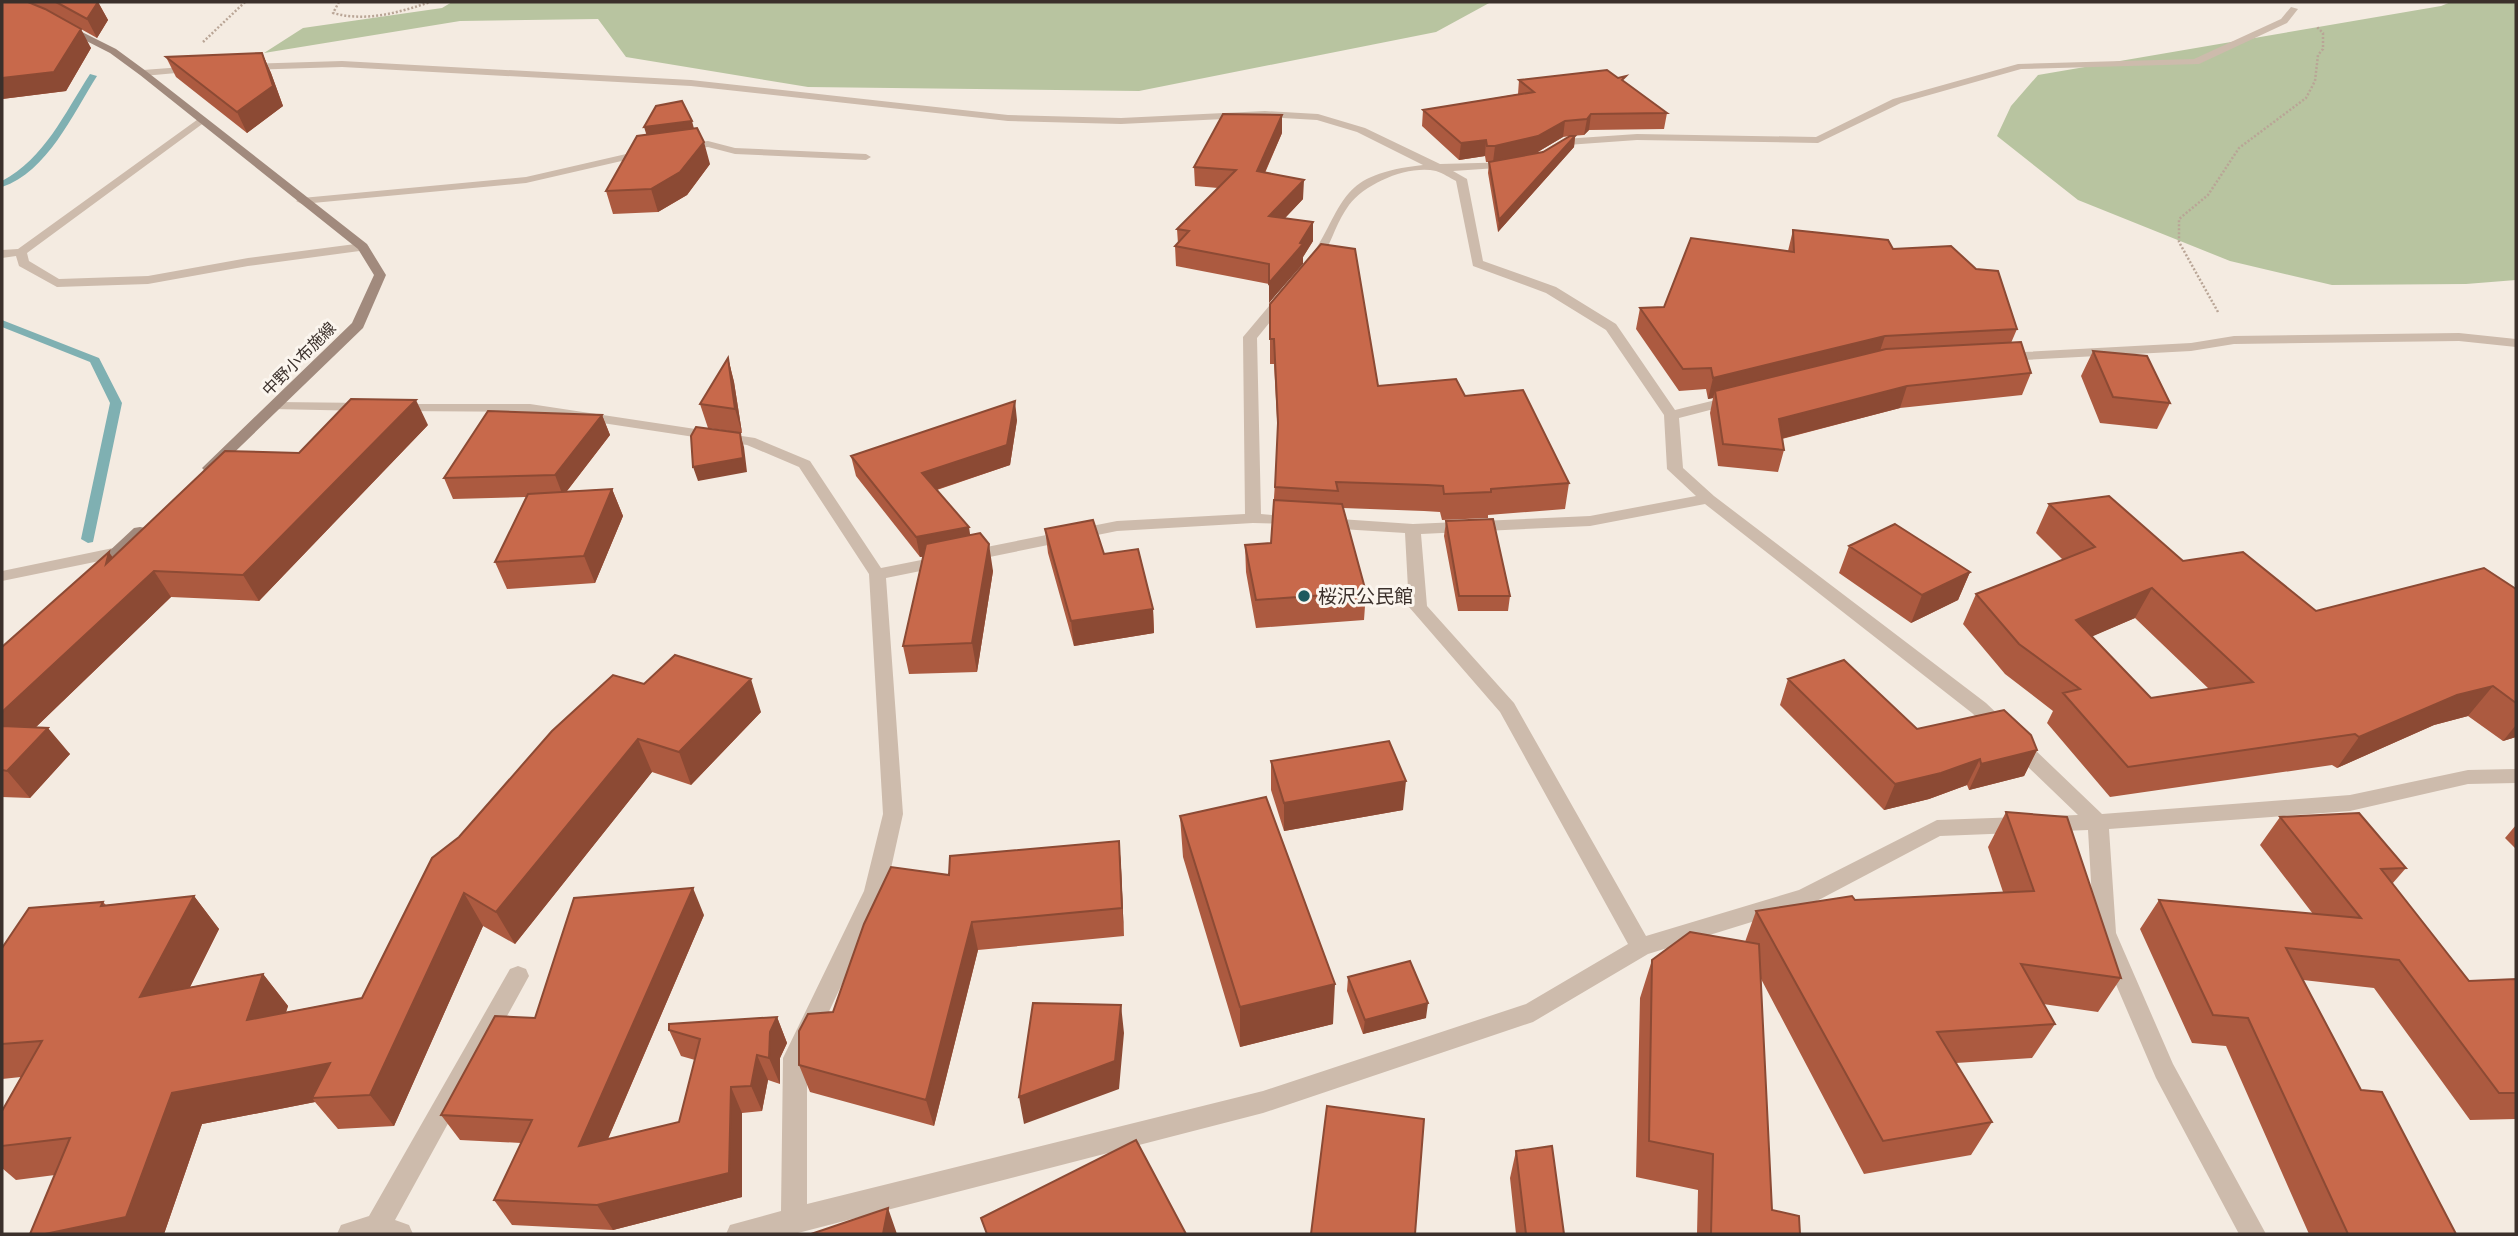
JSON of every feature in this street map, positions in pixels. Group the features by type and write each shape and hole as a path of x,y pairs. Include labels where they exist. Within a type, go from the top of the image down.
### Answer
{"main road":[{"name":"中野小布施線","path":"52,21 113,51 143,73 363,247 380,275 358,325 277,406 198,479"},
{"path":"89,579 148,525"}],"street":[{"path":"1541,158 1564,142 1637,137 1818,140 1897,101 2021,66 2196,62 2284,21 2294,9"},
{"path":"231,68 342,64 691,83 1008,118 1121,121 1265,114 1318,117 1361,130 1461,179 1477,263 1551,290 1612,327 1671,415 1675,469 1708,499 1979,708 2098,822 2105,933 2164,1070 2253,1234"},
{"path":"143,73 203,69"},
{"path":"2,254 21,252 201,120"},
{"path":"302,201 526,180 664,150 708,144 734,152 866,157"},
{"path":"1253,518 1250,337 1314,262 1346,202 1369,180 1430,166 1493,167 1529,160"},
{"path":"21,252 23,263 57,283 148,280 248,262 363,247"},
{"path":"1989,358 2191,347 2234,340 2459,337 2516,343"},
{"path":"1671,415 1749,396"},
{"path":"277,406 530,408 750,441 805,464 877,574 893,814 875,891 795,1058 794,1220"},
{"path":"877,574 1117,526 1253,518 1413,529 1590,521 1708,499"},
{"path":"1413,529 1418,607 1507,708 1640,947"},
{"path":"2,576 118,552"},
{"path":"739,1234 1263,1102 1533,1012 1640,947 1805,897 1937,828 2098,822 2350,803 2468,777 2516,776"},
{"path":"349,1234 388,1231 518,976"}],"path":[{"path":"175,69 245,2"},
{"path":"339,2 333,13 344,17 364,17 407,10 430,2"},
{"path":"2234,340 2179,242 2179,219 2208,195 2239,148 2306,98 2315,80 2315,69 2324,40 2317,27 2294,9"}],"green space":[{"path":"452,2 1491,2 1436,32 1139,91 808,87 626,57 598,19 460,21 264,53 303,28 442,8"},
{"path":"2451,2 2516,2 2516,280 2466,284 2332,285 2230,261 2078,200 1997,136 2011,106 2038,75 2441,6"}],"building":[{"path":"2,2 28,2 81,29 54,72 2,78"},
{"path":"56,2 98,2 87,19"},
{"path":"262,53 273,86 237,112 166,57"},
{"path":"1607,70 1618,78 1626,76 1622,80 1667,113 1591,114 1587,119 1565,121 1538,136 1487,146 1486,140 1461,143 1423,110 1534,92 1519,80"},
{"path":"682,101 692,121 644,127 656,106"},
{"path":"1223,114 1282,115 1257,171 1304,180 1269,216 1313,222 1300,243 1303,244 1269,283 1269,264 1175,246 1189,231 1177,229 1236,170 1194,167"},
{"path":"697,128 704,142 680,172 651,189 606,191 637,136"},
{"path":"1570,136 1575,136 1499,220 1489,162 1543,152"},
{"path":"1793,230 1888,240 1893,249 1951,246 1976,269 1998,271 2017,329 1885,336 1713,378 1711,368 1683,369 1640,308 1664,307 1691,238 1794,252"},
{"path":"1321,244 1355,249 1378,386 1456,379 1465,396 1523,390 1569,483 1491,489 1491,492 1444,494 1443,486 1427,485 1336,482 1338,491 1275,487 1278,423 1274,339 1270,339 1270,304"},
{"path":"2021,342 2031,373 1907,386 1779,419 1784,450 1723,444 1715,391 1886,349"},
{"path":"2093,351 2147,356 2170,403 2113,397"},
{"path":"728,358 735,409 700,404"},
{"path":"351,399 416,400 243,575 154,571 2,712 2,647 109,552 106,564 225,451 299,453"},
{"path":"1015,401 1007,445 922,473 969,527 916,537 851,456"},
{"path":"488,411 602,415 555,475 444,478"},
{"path":"696,427 740,433 743,458 693,467 691,436"},
{"path":"612,489 584,556 495,562 528,494"},
{"path":"2109,496 2183,561 2243,552 2316,611 2484,568 2516,589 2516,703 2493,686 2457,695 2359,737 2355,734 2128,767 2063,693 2080,689 2019,644 1976,594 2095,547 2049,504","holes":["2152,588 2253,682 2151,698 2076,620"]},
{"path":"1274,500 1342,504 1366,592 1256,600 1245,545 1271,543"},
{"path":"1493,519 1510,596 1459,596 1446,521"},
{"path":"1093,520 1104,554 1138,549 1153,609 1071,621 1045,529"},
{"path":"1895,524 1970,572 1922,595 1849,546"},
{"path":"980,533 989,544 972,643 903,646 926,544"},
{"path":"675,655 751,679 679,752 638,739 496,912 464,893 370,1095 312,1098 330,1063 172,1093 126,1217 45,1234 30,1234 70,1138 2,1146 2,1111 42,1041 2,1044 2,948 29,908 103,902 101,906 194,896 140,997 263,974 247,1020 362,998 432,858 459,837 552,731 613,675 644,684"},
{"path":"1844,660 1917,729 2004,710 2031,735 2037,750 1981,764 1980,759 1941,773 1895,784 1788,679"},
{"path":"2,726 48,728 7,771 2,770"},
{"path":"1389,741 1406,781 1284,803 1271,761"},
{"path":"1266,797 1335,984 1240,1007 1180,816"},
{"path":"2006,812 2067,817 2121,978 2021,964 2055,1024 1937,1032 1992,1122 1883,1141 1756,911 1852,896 1855,900 2034,891"},
{"path":"2359,813 2406,868 2381,869 2469,981 2516,979 2516,1093 2499,1093 2399,960 2286,948 2361,1090 2382,1092 2456,1234 2348,1234 2248,1018 2213,1015 2159,900 2361,918 2280,817"},
{"path":"1119,841 1122,908 972,922 926,1100 799,1065 799,1031 808,1014 833,1012 864,924 891,867 949,875 950,856"},
{"path":"693,888 579,1146 679,1122 700,1039 669,1030 669,1024 777,1017 770,1032 769,1058 757,1055 751,1086 731,1087 729,1173 597,1205 494,1200 532,1120 441,1115 495,1016 535,1018 574,898"},
{"path":"1690,932 1759,944 1772,1210 1799,1216 1800,1234 1711,1234 1713,1154 1649,1141 1652,960"},
{"path":"1410,961 1428,1003 1365,1020 1348,977"},
{"path":"1033,1003 1121,1005 1115,1061 1019,1097"},
{"path":"1327,1106 1424,1119 1415,1234 1311,1234"},
{"path":"1136,1140 1186,1234 987,1234 981,1218"},
{"path":"1552,1146 1564,1234 1526,1234 1516,1151"},
{"path":"888,1208 883,1234 811,1234"}],"waterway":[{"path":"2,184 21,174 40,158 93,76"},
{"path":"2,323 95,360 116,403 88,539"}],"place":[{"name":"桜沢公民館","path":"1304,596"}]}
